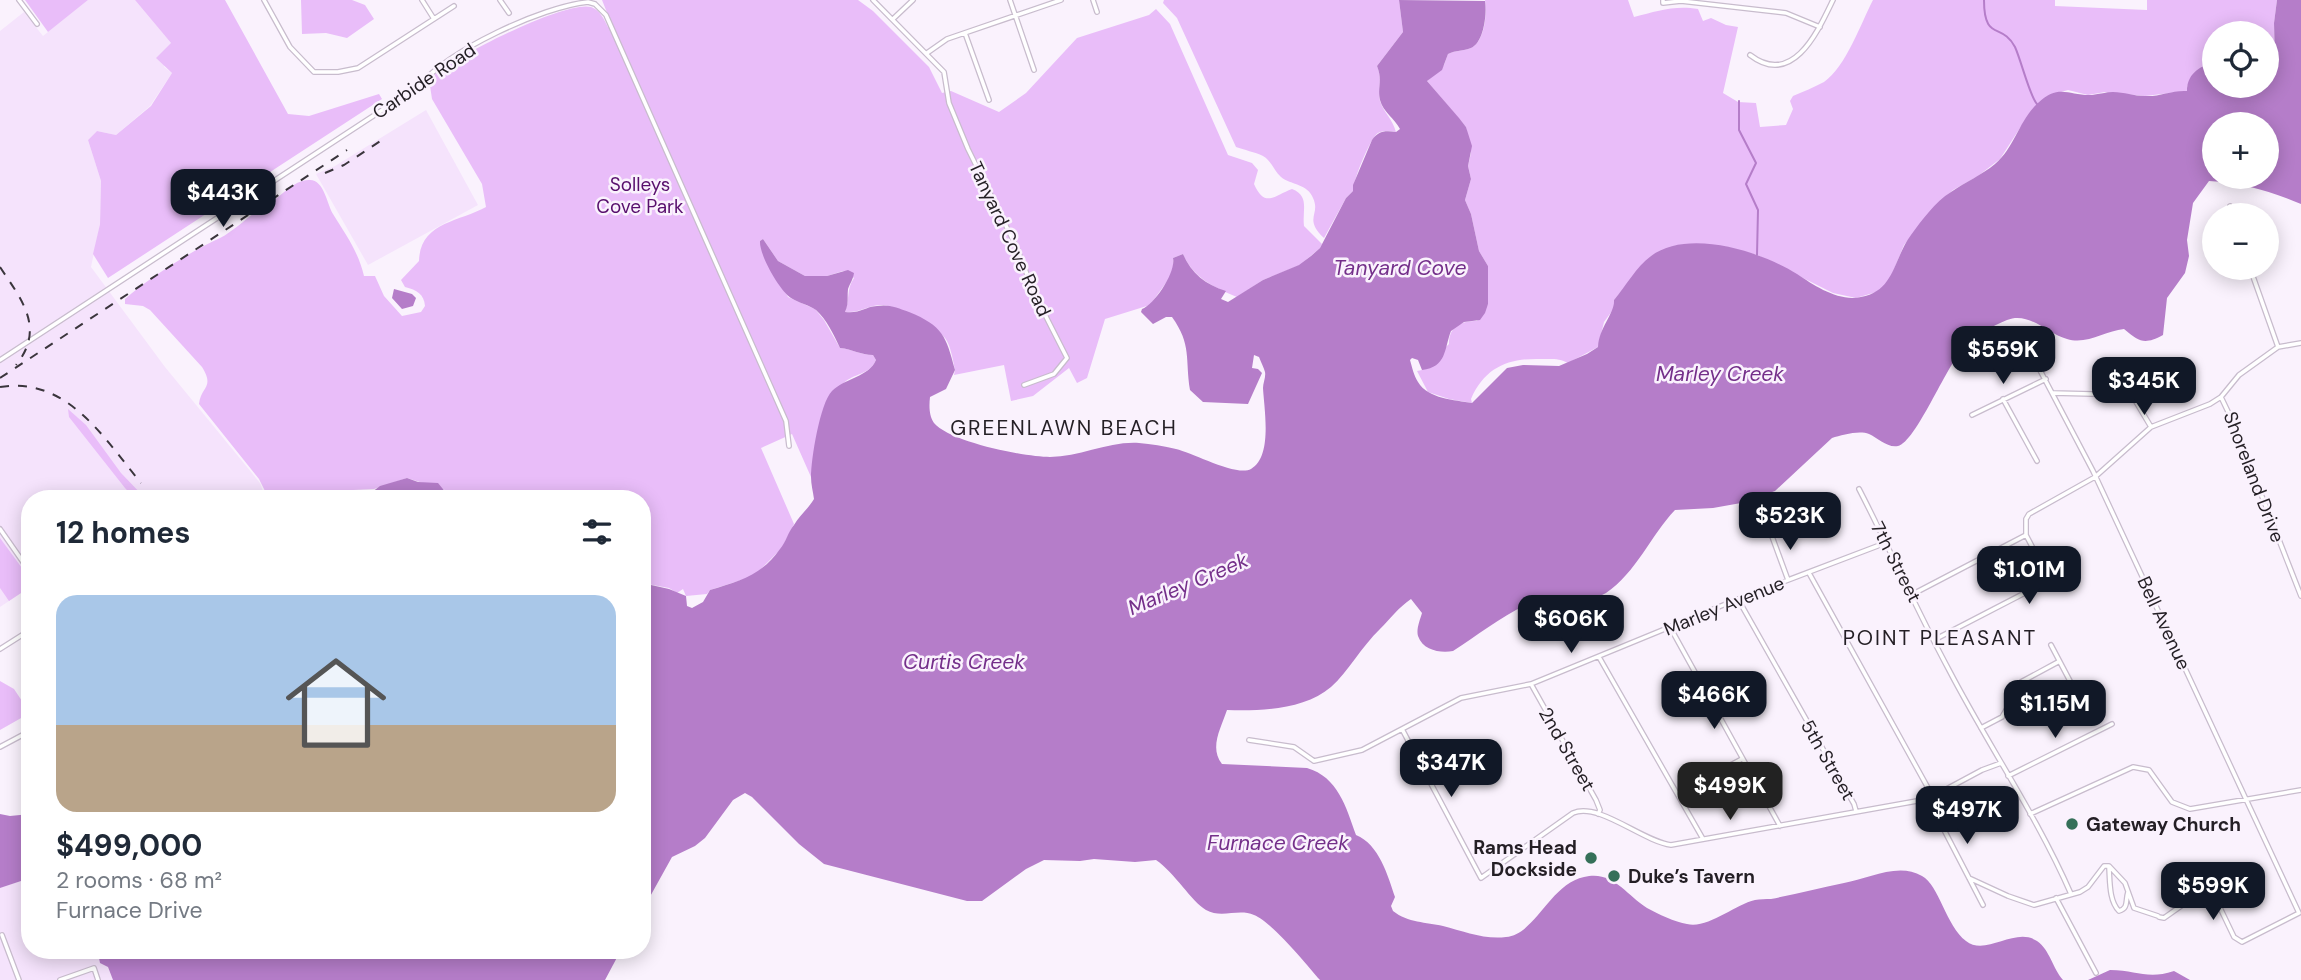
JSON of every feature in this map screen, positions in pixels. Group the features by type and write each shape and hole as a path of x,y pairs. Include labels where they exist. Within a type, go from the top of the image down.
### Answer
{"street":[{"path":"19,0 37,24"},
{"path":"264,0 290,47 314,72 338,72 358,68 454,6"},
{"path":"422,0 434,19"},
{"path":"873,0 927,54 941,42 1061,0"},
{"path":"894,19 912,0"},
{"path":"1010,0 1034,70"},
{"path":"1093,0 1097,12"},
{"path":"1750,55 1768,63 1787,61 1806,49 1833,0"},
{"path":"502,1 509,13"},
{"path":"1663,2 1681,1 1790,14 1820,27"},
{"name":"Carbide Road","path":"0,360 419,86 445,62 524,20 588,2 595,4 606,15 786,421 789,446"},
{"path":"1747,2 1747,9"},
{"path":"965,33 989,100"},
{"name":"Tanyard Cove Road","path":"927,54 945,76 949,103 968,149 1016,246 1035,295 1068,358 1054,374 1024,385"},
{"path":"2254,280 2278,347"},
{"name":"Bell Avenue","path":"2022,336 2095,477 2300,913"},
{"path":"1934,640 2046,582 2047,575 2026,536 2026,519 2033,511 2095,477 2151,427 2210,404 2221,397 2239,375 2278,347 2301,343"},
{"path":"1972,415 2046,379"},
{"path":"2053,393 2132,396 2151,427"},
{"name":"Shoreland Drive","path":"2221,397 2237,431 2301,596"},
{"path":"2003,400 2038,461"},
{"name":"7th Street","path":"1859,489 1934,640 2071,894"},
{"path":"0,529 21,559"},
{"path":"1770,531 1788,580"},
{"path":"1912,594 2026,536"},
{"name":"Marley Avenue","path":"1249,740 1294,747 1314,761 1362,750 1448,703 1469,695 1531,684 1738,599 1880,545 1889,547"},
{"path":"1808,573 1931,798 1983,905"},
{"name":"5th Street","path":"1738,599 1854,804 1856,812"},
{"path":"1670,627 1780,826"},
{"path":"0,649 21,636"},
{"path":"2051,645 2070,681"},
{"path":"1599,657 1703,839"},
{"path":"1981,728 2002,717 2014,688 2021,682 2059,662"},
{"name":"2nd Street","path":"1531,684 1596,800 1601,810 1598,814"},
{"path":"2008,776 2112,724"},
{"path":"1402,729 1480,877 1573,813 1583,809 1657,842 1671,845 1931,798 1982,770 2001,764"},
{"path":"0,747 21,736"},
{"path":"1678,793 1742,759"},
{"path":"2030,814 2116,774 2139,767 2154,775 2167,797 2178,806 2190,809 2301,790"},
{"path":"1969,878 2026,904 2043,903 2088,887 2098,870 2109,866 2117,873 2128,891 2134,908 2164,918 2205,889 2211,891 2240,943 2300,913"},
{"path":"2109,866 2115,909 2119,911 2127,904 2128,891"},
{"path":"2056,898 2096,973"},
{"path":"2,935 19,980"},
{"path":"60,980 94,968 98,980"}],"shaded area":[{"path":"88,0 135,0 171,43 164,67 172,73 150,106 116,135 97,131 88,140 101,181 100,224 91,267 165,367 260,483 263,490 21,490 21,593 0,607 0,31 24,12 43,36"},
{"path":"426,110 478,205 368,265 316,174 335,166"},
{"path":"21,881 21,959 100,959 108,967 113,980 0,980 0,888"}],"green space":[{"path":"25,0 88,0 48,32"},
{"path":"135,0 225,0 288,114 309,116 379,94 382,99 108,278 93,254 100,224 101,181 88,140 97,131 116,135 151,106 172,73 156,58 171,43"},
{"path":"301,0 352,0 365,5 374,19 347,38 326,33 302,34"},
{"name":"Solleys Cove Park","path":"602,0 858,0 873,11 929,67 942,93 951,91 999,112 1026,93 1077,38 1149,15 1156,9 1170,24 1228,155 1252,163 1258,170 1254,184 1262,196 1271,198 1292,189 1298,192 1304,204 1304,226 1322,244 1300,265 1263,280 1237,297 1199,276 1183,254 1173,258 1173,273 1150,305 1105,319 1087,378 1077,383 1069,368 1033,396 1011,401 1004,365 954,375 949,345 940,333 925,322 907,312 882,305 845,312 854,278 843,271 827,276 805,276 778,261 763,239 760,241 788,297 815,309 840,348 873,355 876,360 867,371 846,381 829,401 823,412 811,477 792,434 761,448 794,524 782,548 754,576 710,590 707,594 686,596 683,589 677,593 669,588 651,585 651,490 445,490 407,478 374,489 264,490 259,479 199,404 207,383 202,367 150,310 143,306 125,304 125,299 146,282 226,234 293,185 310,180 322,188 333,214 355,251 364,276 375,276 384,296 402,316 421,312 425,306 421,296 405,287 401,280 419,261 426,238 443,225 486,207 482,184 432,99 429,79 459,58 508,33 577,7 597,10 608,27 611,26 620,45"},
{"path":"1164,0 1399,0 1403,32 1377,66 1380,76 1380,101 1396,132 1382,131 1375,137 1362,160 1353,191 1346,198 1324,238 1313,221 1315,204 1311,193 1281,177 1263,156 1236,147 1177,18 1163,3"},
{"path":"1485,0 1628,0 1634,17 1666,9 1698,9 1703,21 1711,18 1738,27 1723,93 1738,102 1756,103 1760,127 1786,125 1793,109 1790,101 1793,96 1824,82 1832,75 1846,56 1873,0 2055,0 2055,6 2147,10 2147,0 2277,0 2274,21 2202,21 2202,67 2187,86 2187,91 2145,96 2105,92 2088,95 2068,90 2047,96 2029,114 2000,159 1953,190 1935,206 1904,245 1890,279 1880,291 1856,298 1833,293 1757,255 1727,247 1688,244 1674,246 1651,256 1614,300 1615,307 1604,322 1598,347 1568,363 1555,359 1529,359 1499,367 1483,379 1471,399 1472,403 1428,392 1417,371 1422,370 1449,344 1451,333 1457,326 1477,321 1488,304 1488,266 1479,251 1465,200 1471,179 1468,166 1471,153 1466,127 1427,81 1444,65 1448,54 1476,45 1482,33"},
{"path":"68,409 86,425 121,473 137,490 127,490 69,417"},
{"path":"0,538 21,567 21,593 9,601 0,588"},
{"path":"0,681 14,689 21,700 21,718 0,730"}],"water":[{"path":"1399,0 1485,1 1485,20 1479,40 1471,48 1448,54 1442,70 1427,81 1466,127 1472,146 1468,166 1471,179 1465,200 1479,251 1488,266 1488,304 1480,320 1464,322 1451,331 1443,356 1436,365 1422,370 1418,360 1410,360 1422,388 1442,398 1472,403 1507,368 1523,365 1559,366 1598,347 1614,300 1646,260 1667,248 1685,244 1725,246 1765,258 1836,295 1853,298 1872,294 1887,281 1905,244 1929,212 1956,188 1995,164 2007,150 2026,117 2038,103 2052,93 2092,95 2117,92 2150,96 2187,91 2189,80 2202,67 2202,98 2279,98 2279,21 2274,21 2277,0 2301,0 2301,204 2259,189 2279,189 2279,112 2202,112 2203,189 2193,203 2187,240 2189,256 2185,273 2167,298 2163,335 2142,341 2124,329 2089,339 2074,340 2023,318 2001,322 1967,344 1913,432 1898,446 1886,444 1865,433 1832,438 1775,491 1741,503 1675,510 1635,565 1606,593 1592,598 1555,596 1535,601 1510,613 1453,651 1433,650 1420,641 1418,630 1422,613 1411,599 1373,636 1331,687 1320,695 1281,708 1227,710 1217,738 1216,751 1222,764 1307,768 1326,778 1339,794 1356,835 1371,846 1382,862 1395,897 1391,906 1393,911 1411,920 1482,936 1506,937 1526,928 1562,889 1572,882 1594,876 1611,880 1656,913 1677,922 1695,925 1755,900 1903,871 1913,872 1928,881 1953,926 1966,941 1982,946 2028,937 2045,949 2063,980 1320,980 1261,919 1248,913 1218,914 1206,910 1156,860 1044,860 1026,869 982,901 967,901 824,864 745,793 733,800 705,838 672,857 651,895 651,585 686,596 687,606 692,608 703,602 710,590 740,580 765,566 773,558 814,499 811,480 813,458 820,419 828,397 837,387 868,370 876,360 873,355 840,348 827,323 816,310 786,294 766,263 760,241 763,239 778,261 805,276 827,276 848,270 854,273 848,289 845,312 889,306 920,317 936,328 945,340 955,370 946,389 930,397 930,414 934,423 955,436 1007,451 1050,457 1072,455 1117,444 1144,443 1176,449 1244,471 1258,463 1265,443 1265,374 1259,357 1254,355 1252,368 1262,373 1248,404 1203,402 1190,390 1187,352 1183,336 1172,317 1153,324 1141,312 1142,309 1153,301 1164,287 1173,258 1183,254 1200,277 1226,291 1221,299 1228,302 1263,280 1299,265 1320,248 1346,198 1353,191 1372,140 1382,132 1396,132 1400,129 1382,104 1379,95 1380,76 1377,66 1403,32"},
{"path":"394,289 412,294 416,298 413,306 402,309 392,298"},
{"path":"407,478 418,482 438,483 444,490 375,490"},
{"path":"0,814 21,815 21,881 0,888"},
{"path":"99,959 616,959 605,980 113,980 108,967 100,963"},
{"path":"2110,970 2149,975 2174,971 2190,980 2088,980"}],"waterway":[{"path":"1984,0 1987,22 1990,27 2005,35 2015,47 2037,104"},
{"path":"1739,101 1739,130 1756,163 1746,184 1758,210 1757,255"}],"railway":[{"path":"325,173 344,165 382,140"},
{"path":"0,378 347,150"},
{"path":"0,267 22,302 30,326 25,351 16,365"},
{"path":"0,387 24,386 45,391 64,401 98,430 141,483"}],"place":[{"name":"Gateway Church","path":"2072,824"},
{"name":"Rams Head Dockside","path":"1591,858"},
{"name":"Duke’s Tavern","path":"1614,876"}],"district":[{"name":"GREENLAWN BEACH","path":"1064,428"},
{"name":"POINT PLEASANT","path":"1940,638"}],"water label":[{"name":"Tanyard Cove","path":"1400,268"},
{"name":"Marley Creek","path":"1720,374"},
{"name":"Marley Creek","path":"1188,584"},
{"name":"Curtis Creek","path":"964,662"},
{"name":"Furnace Creek","path":"1278,843"}]}
